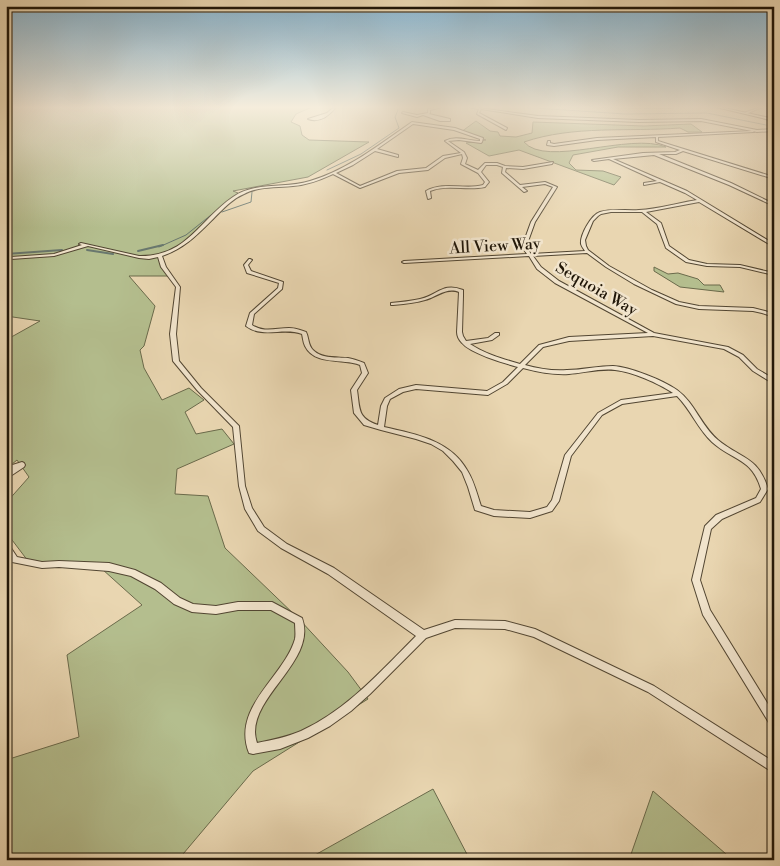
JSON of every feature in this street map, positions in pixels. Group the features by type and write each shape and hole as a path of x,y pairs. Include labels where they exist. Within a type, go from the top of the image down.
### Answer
{"street":[{"path":"11,258 62,253 88,244 137,257 160,256 185,242 234,198 244,193 257,187 309,182 333,173 380,147"},
{"path":"429,198 428,191 434,188 471,189 484,186 487,182 479,172 472,170 464,164 465,158 463,154 454,147"},
{"path":"678,147 774,178"},
{"path":"594,160 676,153 684,149"},
{"path":"376,150 397,156"},
{"path":"333,173 360,187 399,172 427,169 444,157 463,154"},
{"path":"655,154 653,156 658,159 774,204"},
{"path":"609,158 686,192 774,246"},
{"path":"479,172 488,164 523,168 552,163"},
{"path":"505,167 503,172 524,191"},
{"path":"645,184 660,180"},
{"name":"Sequoia Way","path":"519,186 545,183 554,187 533,222 524,247 538,268 557,282 653,334"},
{"path":"698,201 643,211 608,211 595,216 583,242 588,252 629,278 686,306 716,309 746,307 774,316"},
{"path":"643,211 659,223 668,247 688,261 707,266 740,266 774,274"},
{"name":"All View Way","path":"404,262 588,252"},
{"path":"160,256 165,272 176,282 178,288 173,334 176,361 199,389 236,426 242,486 249,509 262,529 284,546 331,571 423,635"},
{"path":"250,260 245,269 249,272 281,282 280,288 252,314 249,326 261,332 297,329 304,333 307,346 312,352 321,357 350,360 362,364 365,373 354,390 357,414 366,423 419,437 447,449 462,468 474,492 478,508 494,512 530,515 549,509 555,501 568,455 600,414 621,402 678,394"},
{"path":"393,304 428,298 444,288 453,287 461,291 462,307 458,330 460,338 464,343 484,354 542,371 561,373 616,368 645,377 678,394 716,441 754,466 763,480 765,489 758,500 719,517 708,528 696,580 706,612 774,723"},
{"path":"464,343 490,339 497,334"},
{"path":"380,428 384,406 388,398 401,390 416,387 488,393 505,383 541,346 558,340 653,334 726,348 741,356 755,370 774,382"},
{"path":"6,470 22,465 6,476"},
{"path":"6,547 15,560 42,565 59,564 109,567 132,573 158,586 177,601 192,608 216,610 238,606 272,606 299,621 302,631 296,648 268,688 256,712 248,737 253,749 275,746 330,720 360,699 423,635 455,624 477,624 504,625 535,633 651,689 774,768"}],"green space":[{"path":"6,147 360,147 308,177 233,191 238,193 186,243 162,256 165,267 171,276 129,276 155,306 144,346 140,350 144,368 162,400 189,388 204,400 185,412 196,434 222,429 234,444 177,469 175,494 208,496 225,548 299,619 348,672 368,699 253,771 178,860 6,860 6,760 79,737 67,655 142,605 102,569 28,561 6,532 6,503 29,477 17,460 6,469 6,340 40,321 6,316"},
{"path":"474,147 533,147 550,152 616,147 573,155 569,163 576,170 603,171 621,177 614,185 519,150 489,156"},
{"path":"654,267 668,274 678,273 698,279 704,285 720,285 724,292 680,287 654,271"},
{"path":"433,789 470,860 306,860"},
{"path":"653,791 733,860 629,860"}],"waterway":[{"path":"327,170 371,147"},
{"path":"222,212 251,202 252,192"},
{"path":"159,247 186,235 211,215"},
{"path":"138,251 163,245"},
{"path":"6,254 62,250"},
{"path":"87,250 113,254"}]}
